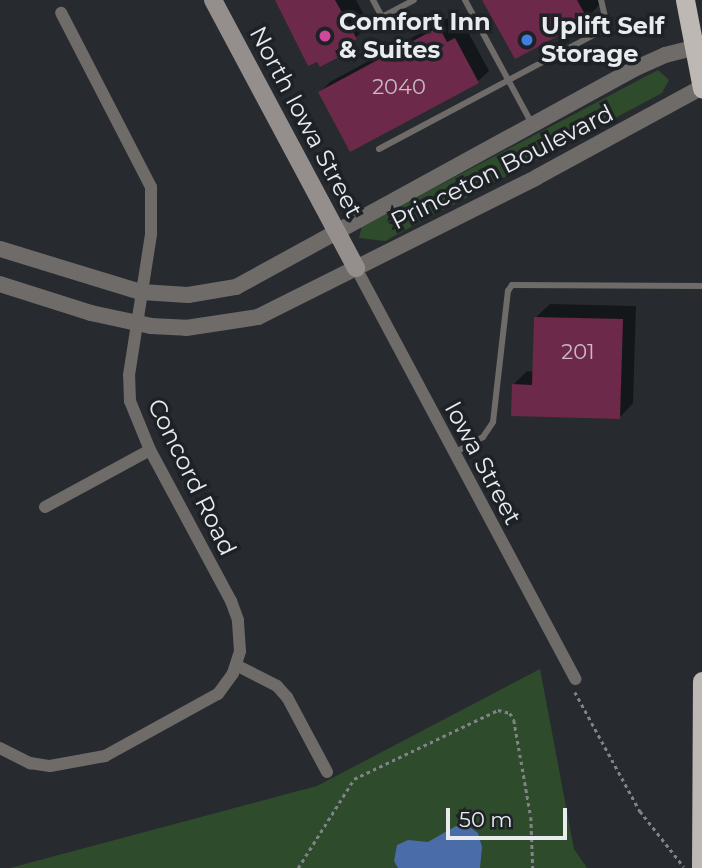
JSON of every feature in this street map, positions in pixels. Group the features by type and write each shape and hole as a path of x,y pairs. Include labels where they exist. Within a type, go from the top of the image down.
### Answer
{"highway":[{"path":"685,0 698,47 702,87"},
{"path":"701,868 702,681"}],"main road":[{"name":"North Iowa Street","path":"213,0 356,268"}],"street":[{"name":"Concord Road","path":"61,13 151,187 151,233 129,375 131,401 149,450 231,601 241,637 236,665"},
{"name":"Princeton Boulevard","path":"0,249 141,292 188,295 236,287 636,68 698,47"},
{"name":"Princeton Boulevard","path":"0,284 137,324 186,328 239,322 279,307 356,268 702,87"},
{"name":"Iowa Street","path":"356,268 575,678"},
{"path":"45,507 149,450"},
{"path":"0,748 30,763 88,763 205,703 218,694 236,665 277,686 287,697 327,772"}],"lane":[{"path":"373,0 382,17 414,0"},
{"path":"465,0 532,124"},
{"path":"379,149 599,32 605,17 601,0"},
{"path":"454,453 483,437 493,422 508,291 513,285 702,286"}],"path":[{"path":"575,678 573,690 639,811 685,868"},
{"path":"298,868 354,779 498,710 510,713 514,720 531,817 533,868"}],"green space":[{"path":"658,70 669,80 662,93 385,241 359,238 362,226"},
{"path":"540,669 574,849 587,868 10,868 317,786"}],"water":[{"path":"463,822 478,833 482,847 480,868 398,868 394,861 397,845 408,840 428,842"}],"building":[{"name":"Comfort Inn & Suites","path":"275,0 335,0 357,39 335,51 339,57 320,67 317,62 308,66"},
{"name":"Uplift Self Storage","path":"482,0 577,0 588,20 515,59"},
{"path":"439,27 447,42 455,38 479,83 350,152 318,92"},
{"path":"534,317 623,319 620,419 511,416 512,384 532,385"}],"place":[{"name":"Comfort Inn & Suites","path":"325,36"},
{"name":"Uplift Self Storage","path":"527,40"}]}
